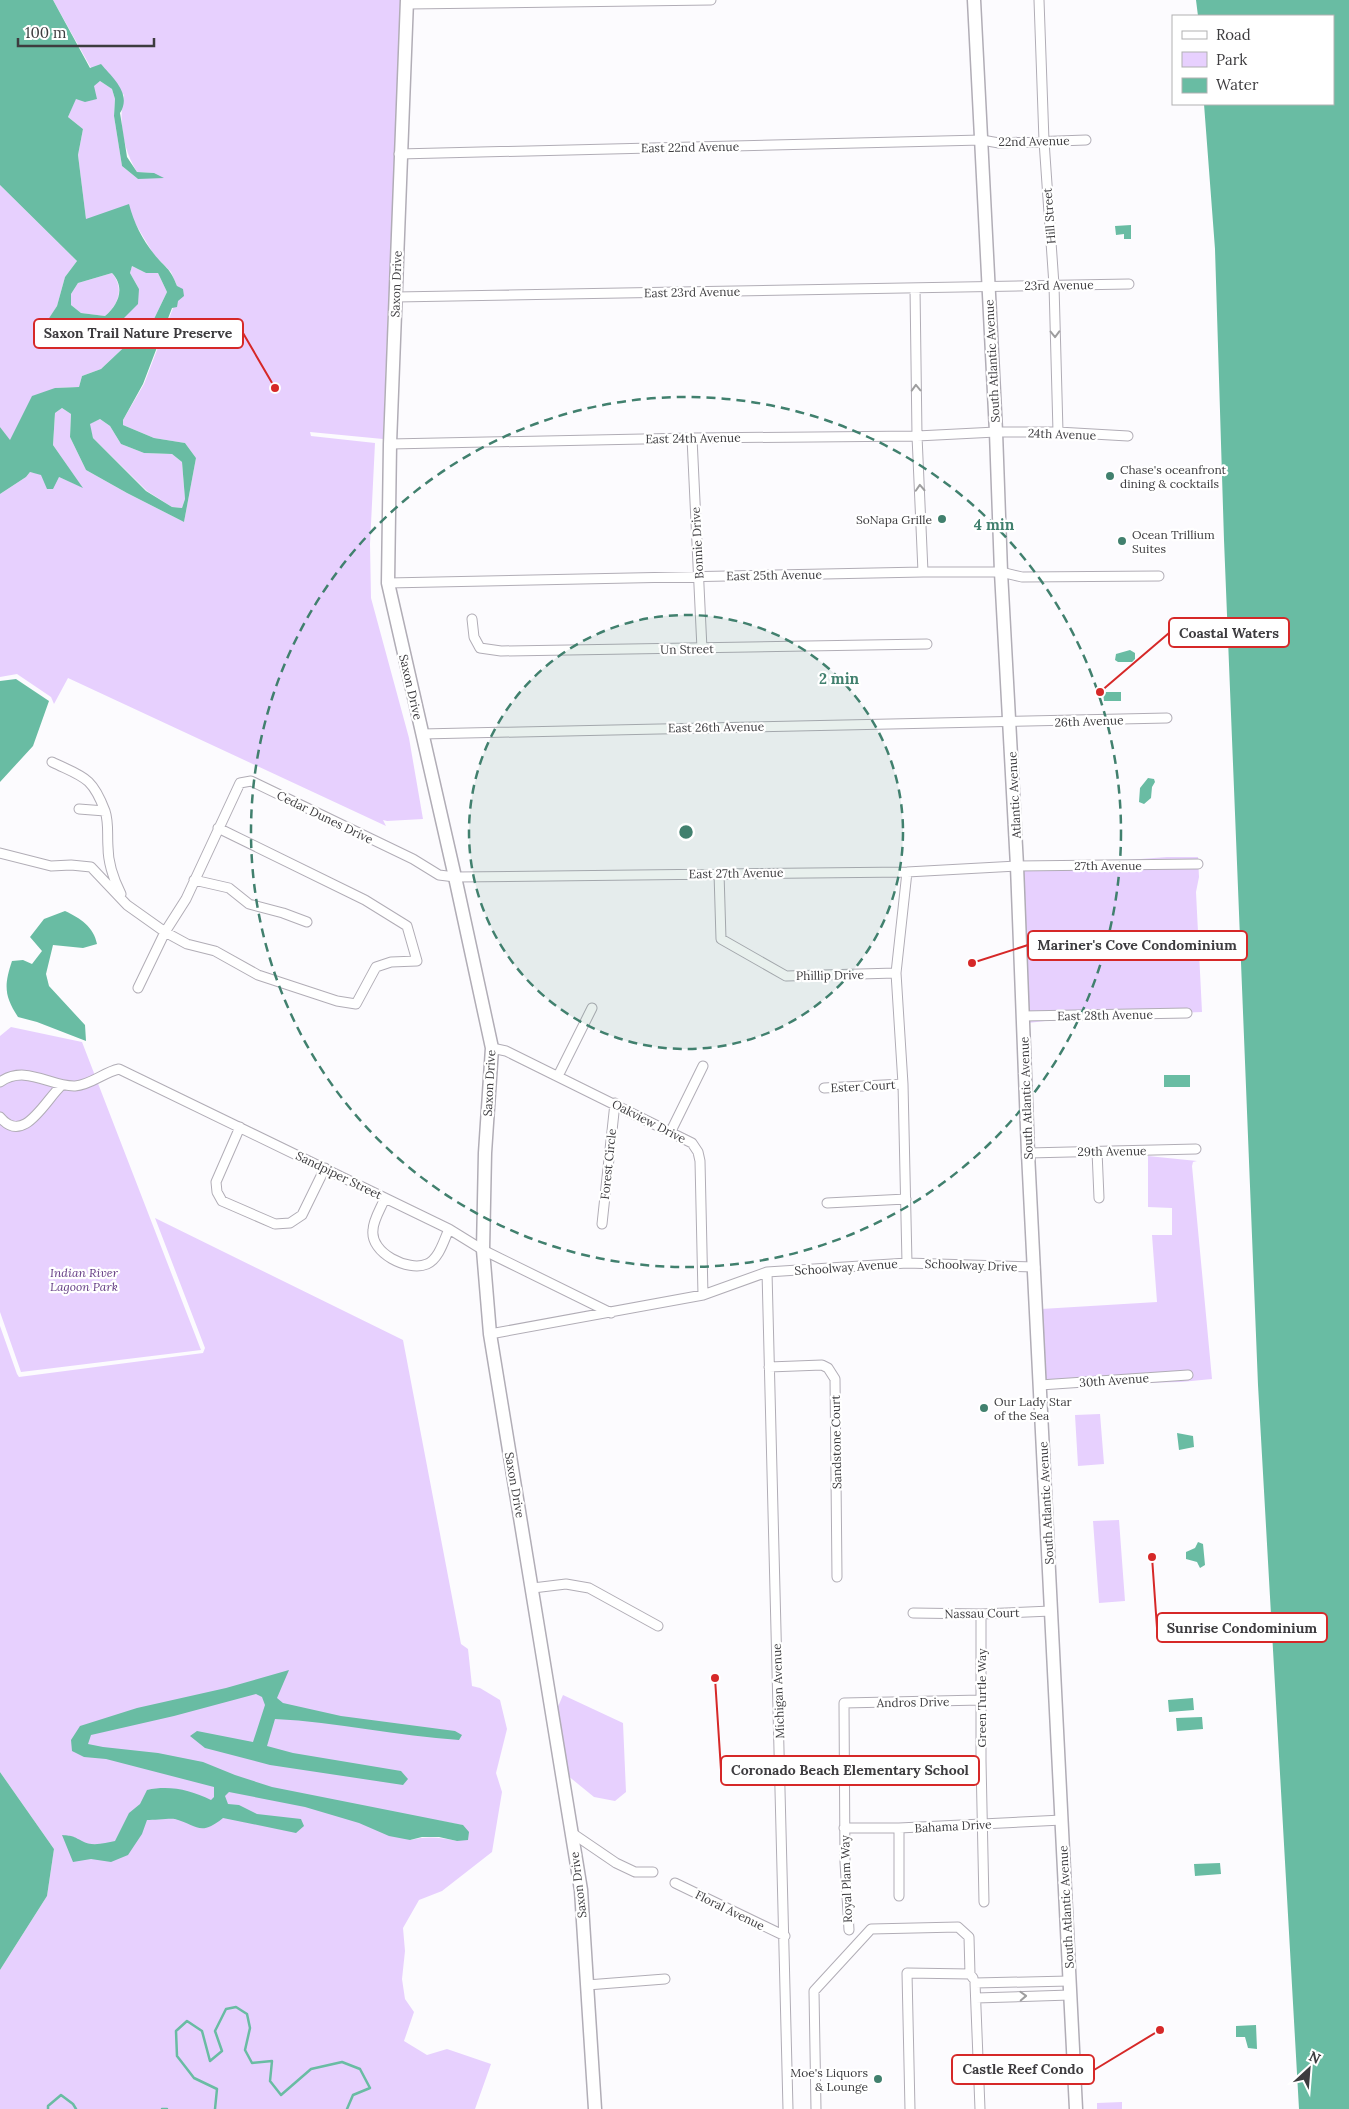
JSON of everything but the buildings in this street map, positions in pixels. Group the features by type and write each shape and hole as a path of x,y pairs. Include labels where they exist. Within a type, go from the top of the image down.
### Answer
{"street":[{"path":"407,2 711,0"},
{"name":"South Atlantic Avenue","path":"974,0 1010,723"},
{"name":"Hill Street","path":"1039,0 1044,141 1054,285 1058,432"},
{"name":"Saxon Drive","path":"407,2 399,154 390,444 388,583 492,1048 485,1153 483,1250 490,1334 533,1588 580,1890 595,2109"},
{"name":"22nd Avenue","path":"982,140 999,143 1086,140"},
{"name":"East 22nd Avenue","path":"399,154 982,140"},
{"name":"23rd Avenue","path":"989,286 1129,284"},
{"name":"East 23rd Avenue","path":"396,297 989,286"},
{"path":"915,288 923,572"},
{"name":"24th Avenue","path":"996,432 1058,432 1128,436"},
{"name":"East 24th Avenue","path":"390,444 918,436 996,432"},
{"name":"Bonnie Drive","path":"692,438 702,649"},
{"name":"East 25th Avenue","path":"388,583 923,572 1001,572 1022,577 1160,576"},
{"name":"Un Street","path":"472,619 474,637 480,648 502,651 926,644"},
{"name":"26th Avenue","path":"1010,723 1167,718"},
{"name":"East 26th Avenue","path":"422,734 705,727 1010,723"},
{"name":"Atlantic Avenue","path":"1010,723 1017,866"},
{"path":"52,762 88,780 99,795 108,821 108,849 116,884 127,905"},
{"name":"Cedar Dunes Drive","path":"138,988 165,932 186,899 240,783 251,781 413,859 439,875 455,877"},
{"path":"79,809 105,811"},
{"path":"0,853 51,866 91,867 127,905 165,932 187,944 215,951 258,975 337,1001 356,1004 376,967 391,962 417,961 408,926 365,900 218,828"},
{"name":"27th Avenue","path":"1017,866 1198,864"},
{"name":"South Atlantic Avenue","path":"1017,866 1028,1153 1076,2109"},
{"name":"East 27th Avenue","path":"455,877 907,872 1017,866"},
{"name":"Schoolway Avenue","path":"490,1334 703,1295 767,1272 907,1264 903,1084 896,973 907,872"},
{"name":"Phillip Drive","path":"719,873 721,939 729,944 786,976 896,973"},
{"path":"194,880 229,888 249,904 307,922"},
{"path":"558,1076 592,1008"},
{"name":"East 28th Avenue","path":"1023,1016 1187,1013"},
{"name":"Oakview Drive","path":"492,1048 506,1051 615,1103 692,1143 698,1152 700,1161 703,1295"},
{"path":"671,1131 703,1066"},
{"name":"Sandpiper Street","path":"0,1082 9,1076 38,1077 62,1085 77,1086 109,1071 119,1069 449,1229 483,1250 611,1313"},
{"name":"Ester Court","path":"824,1088 903,1084"},
{"path":"0,1117 7,1125 14,1127 26,1125 62,1085"},
{"name":"Forest Circle","path":"602,1224 615,1103"},
{"path":"240,1127 216,1182 217,1192 222,1201 275,1224 290,1223 302,1215 325,1168"},
{"name":"29th Avenue","path":"1028,1153 1196,1149"},
{"path":"1097,1151 1099,1198"},
{"path":"385,1198 372,1229 373,1239 382,1254 412,1266 426,1264 435,1258 449,1229"},
{"path":"827,1203 906,1199"},
{"name":"Schoolway Drive","path":"907,1264 1035,1267"},
{"name":"Michigan Avenue","path":"767,1272 788,2109"},
{"name":"Sandstone Court","path":"769,1367 822,1365 828,1368 835,1379 837,1577"},
{"name":"30th Avenue","path":"1040,1386 1188,1375"},
{"path":"533,1588 566,1584 589,1588 658,1626"},
{"name":"Nassau Court","path":"913,1613 981,1614 1051,1610"},
{"name":"Green Turtle Way","path":"981,1614 980,1700 984,1902"},
{"name":"Andros Drive","path":"844,1703 980,1700"},
{"name":"Royal Plam Way","path":"844,1703 844,1828 849,1930"},
{"name":"Bahama Drive","path":"844,1828 898,1828 1062,1820"},
{"path":"898,1828 899,1896"},
{"path":"572,1833 616,1863 635,1872 653,1872"},
{"name":"Floral Avenue","path":"675,1883 785,1936"},
{"path":"816,2109 814,1991 871,1929 958,1927 969,1937 970,1974 975,1983 980,2109"},
{"path":"910,2109 906,1973 970,1974"},
{"path":"587,1985 665,1979"},
{"path":"975,1983 1070,1981"},
{"path":"976,1998 1070,1995"}],"green space":[{"path":"53,0 407,0 396,297 388,308 383,439 310,432 311,436 375,443 370,544 371,598 409,738 423,819 383,820 386,826 68,678 54,704 51,697 17,674 0,677 0,494 26,477 30,472 59,477 82,487 53,445 55,413 62,408 71,414 70,437 86,470 184,522 196,458 185,443 154,438 123,425 123,420 144,384 173,308 177,286 171,272 154,255 135,223 86,219 78,155 83,129 68,117 76,98 100,81 112,89 115,99 114,116 122,166 138,179 154,173 137,172 128,154 123,135 122,105 124,95 91,68"},
{"path":"0,185 77,261 65,277 57,306 35,341 50,334 122,320 139,289 130,273 132,266 146,273 158,273 167,292 154,319 101,369 82,376 79,387 55,388 10,441 0,427"},
{"path":"112,273 116,279 119,291 116,302 105,316 81,313 71,305 71,294 78,283"},
{"path":"100,419 110,426 121,444 144,453 172,454 182,462 185,499 182,508 172,507 147,491 93,438 89,424"},
{"path":"1167,857 1198,857 1199,877 1196,892 1202,1012 1080,1017 1028,1023 1022,868"},
{"name":"Indian River Lagoon Park","path":"11,1027 82,1042 201,1350 21,1372 0,1312 0,1036"},
{"path":"1148,1156 1197,1161 1193,1162 1192,1166 1212,1379 1181,1382 1045,1385 1041,1309 1157,1302 1152,1235 1172,1235 1172,1208 1148,1207"},
{"path":"155,1218 403,1340 461,1644 468,1649 472,1686 480,1688 500,1700 507,1729 496,1773 502,1792 492,1852 442,1891 419,1900 403,1928 405,1951 402,1979 405,1999 414,2012 404,2041 427,2055 447,2049 491,2064 475,2109 0,2109 0,1970 47,1896 54,1849 0,1772 0,1326 19,1377 203,1353 205,1348","holes":["435,1820 462,1825 457,1841 434,1838 410,1840"]},
{"path":"1100,1414 1104,1464 1078,1466 1075,1415"},
{"path":"1119,1520 1125,1601 1099,1603 1093,1521"},
{"path":"563,1695 623,1723 626,1792 615,1801 594,1797 567,1775 557,1709"},
{"path":"1122,2102 1122,2109 1097,2109 1097,2103"}],"water":[{"path":"0,0 53,0 90,68 101,64 120,87 124,99 120,113 127,157 137,172 154,173 164,178 138,179 122,166 114,116 115,99 112,89 100,81 94,86 97,99 85,102 76,99 68,117 83,129 78,155 86,219 129,204 136,224 146,243 170,271 177,286 183,289 184,296 178,301 177,307 172,308 143,384 123,420 123,425 154,438 185,443 196,458 184,522 86,470 70,437 71,414 62,408 55,413 53,445 83,488 59,477 53,489 47,489 41,475 30,472 26,477 0,494 0,427 10,440 32,396 55,388 79,387 82,376 101,369 154,319 167,292 158,273 146,273 132,266 130,273 139,289 138,304 122,320 50,334 34,341 57,306 65,277 77,261 0,185","holes":["112,273 119,284 119,296 114,307 105,316 81,313 71,305 71,294 78,283","100,419 110,426 121,444 144,453 172,454 182,462 185,499 182,508 172,507 146,491 93,438 90,424"]},
{"path":"1196,0 1349,0 1349,2109 1299,2109 1258,1385 1224,540 1215,249 1204,105 1334,105 1334,15 1198,15"},
{"path":"1131,225 1131,239 1124,239 1124,234 1116,235 1115,226"},
{"path":"1130,650 1135,653 1135,659 1132,662 1118,662 1115,660 1116,654"},
{"path":"16,679 49,701 33,746 0,782 0,681"},
{"path":"1103,692 1121,692 1121,701 1104,701"},
{"path":"1148,778 1154,779 1155,782 1152,787 1151,798 1144,804 1139,802 1140,788"},
{"path":"65,911 90,928 97,944 83,948 53,945 46,974 49,986 85,1025 86,1041 37,1022 18,1017 10,1003 7,990 12,961 23,960 32,964 42,951 30,937 44,919"},
{"path":"1164,1075 1190,1075 1190,1087 1164,1087"},
{"path":"1177,1433 1193,1436 1194,1447 1179,1450"},
{"path":"1198,1542 1203,1544 1205,1565 1200,1568 1197,1562 1186,1559 1186,1552 1195,1548"},
{"path":"289,1670 277,1698 283,1703 341,1716 455,1731 462,1735 459,1740 275,1719 267,1746 293,1753 401,1771 408,1779 403,1785 270,1765 205,1748 190,1736 197,1731 253,1742 265,1705 262,1697 256,1694 174,1716 91,1735 88,1744 158,1753 203,1762 272,1787 463,1825 469,1832 468,1840 457,1841 439,1837 422,1837 410,1840 389,1836 359,1823 305,1807 229,1792 225,1796 228,1804 239,1805 257,1814 301,1819 304,1826 296,1833 223,1818 215,1824 204,1828 175,1819 147,1820 142,1834 128,1855 111,1862 91,1859 73,1862 62,1835 73,1836 90,1844 115,1841 129,1813 140,1804 147,1790 172,1788 188,1791 211,1800 214,1797 214,1787 106,1759 84,1757 72,1751 71,1740 80,1726 137,1708 226,1688"},
{"path":"1193,1698 1194,1710 1169,1712 1168,1700"},
{"path":"1202,1717 1203,1729 1177,1731 1176,1718"},
{"path":"0,1772 54,1849 47,1896 0,1970"},
{"path":"1220,1863 1221,1874 1195,1876 1194,1864"},
{"path":"1256,2025 1257,2049 1248,2048 1245,2037 1236,2037 1236,2026"}],"waterway":[{"path":"215,2109 217,2089 194,2078 177,2056 176,2031 187,2021 202,2031 210,2061 222,2051 215,2031 226,2009 236,2007 247,2014 250,2028 245,2050 252,2063 272,2061 270,2081 281,2095 311,2069 342,2062 360,2069 370,2088 353,2095 347,2109"},
{"path":"48,2109 48,2106 61,2095 73,2104 76,2109"},
{"path":"162,2109 167,2109"}],"place":[{"name":"Saxon Trail Nature Preserve","path":"275,388"},
{"name":"Chase's oceanfront dining & cocktails","path":"1110,476"},
{"name":"SoNapa Grille","path":"942,519"},
{"name":"Ocean Trillium Suites","path":"1122,541"},
{"name":"Coastal Waters","path":"1100,692"},
{"name":"Mariner's Cove Condominium","path":"972,963"},
{"name":"Our Lady Star of the Sea","path":"984,1408"},
{"name":"Sunrise Condominium","path":"1152,1557"},
{"name":"Coronado Beach Elementary School","path":"715,1678"},
{"name":"Castle Reef Condo","path":"1160,2030"},
{"name":"Moe's Liquors & Lounge","path":"878,2079"}]}
